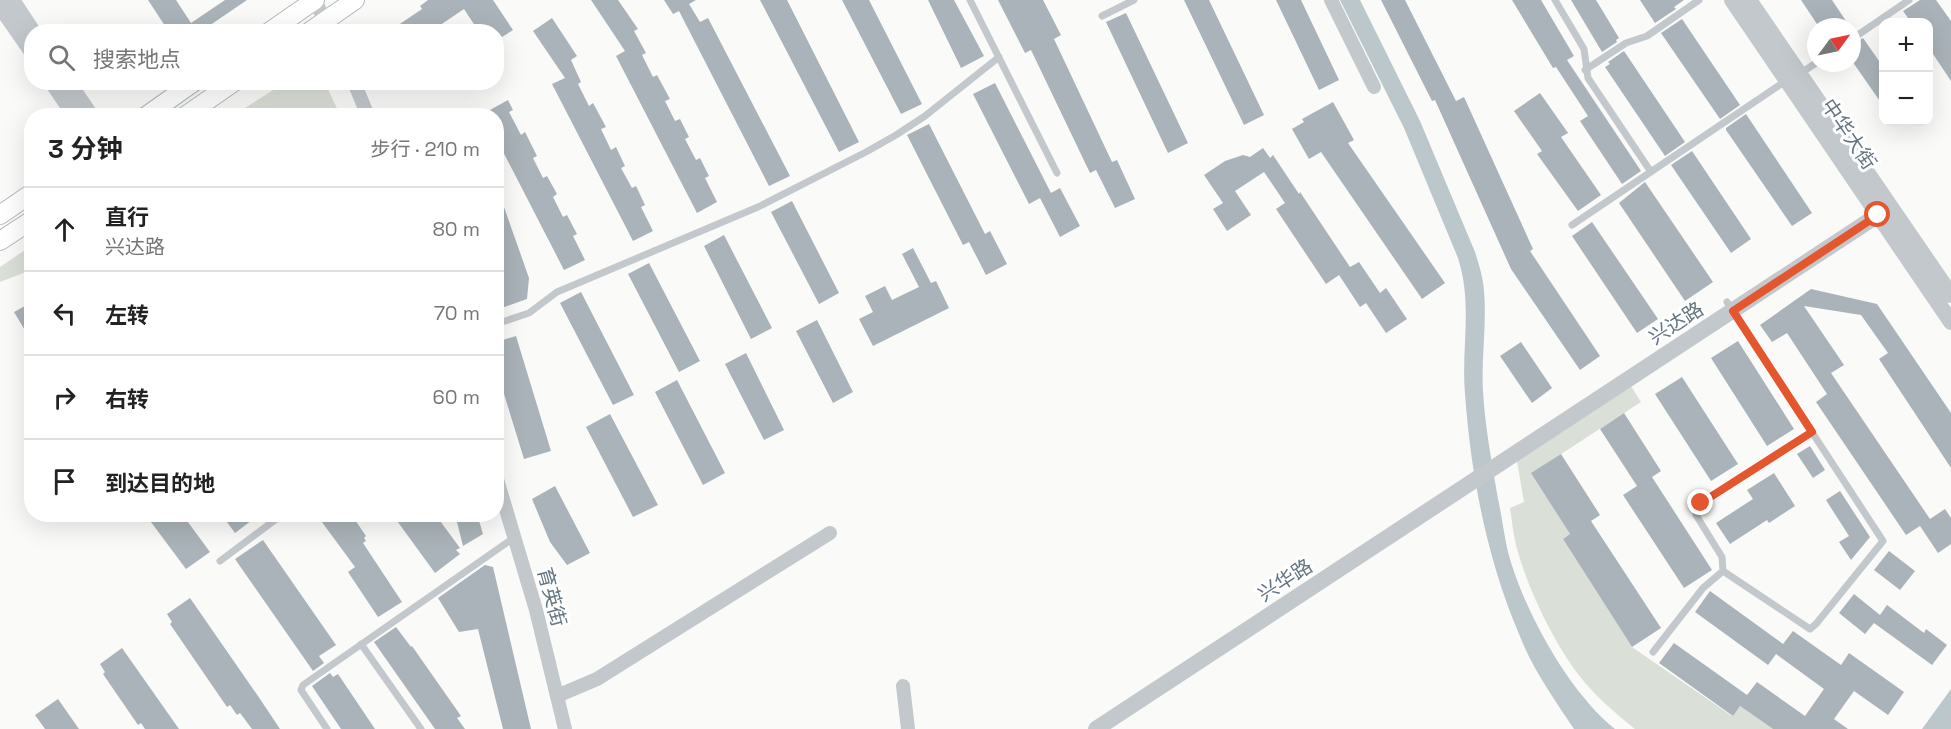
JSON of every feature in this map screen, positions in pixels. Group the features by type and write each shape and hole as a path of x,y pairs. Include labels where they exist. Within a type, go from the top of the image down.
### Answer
{"main road":[{"path":"280,24 315,0"},
{"path":"330,24 355,0"},
{"path":"157,108 183,90"},
{"path":"197,108 222,90"},
{"path":"0,215 24,198"},
{"path":"0,241 24,224"}],"street":[{"path":"12,0 28,24"},
{"path":"315,0 327,24"},
{"path":"1331,0 1374,87"},
{"name":"中华大街","path":"1732,0 1793,77 1951,295"},
{"name":"中华大街","path":"1749,0 1793,77 1878,215 1951,322"},
{"path":"0,6 24,40"},
{"path":"57,90 70,108"},
{"path":"73,90 86,108"},
{"path":"357,90 365,108"},
{"name":"兴达路","path":"1496,466 1730,307 1878,215"},
{"name":"兴华路","path":"1096,729 1496,466"},
{"name":"育英街","path":"504,502 536,610 564,729"},
{"path":"557,696 597,679 830,533"},
{"path":"903,686 908,729"}],"lane":[{"path":"970,0 1057,173"},
{"path":"1102,16 1134,0"},
{"path":"1554,0 1584,49 1585,70 1588,78 1651,172"},
{"path":"1585,70 1626,43 1647,36 1699,0"},
{"path":"1861,33 1909,0"},
{"path":"504,321 530,313 557,292 758,207 866,152 925,116 999,57"},
{"path":"1572,225 1807,68"},
{"path":"1723,571 1810,629 1883,541 1730,307"},
{"path":"1723,571 1722,557 1696,515 1697,509 1701,503 1812,432"},
{"path":"220,561 272,522"},
{"path":"327,729 304,696 301,690 303,685 515,537"},
{"path":"1653,652 1703,588 1723,571"},
{"path":"361,644 421,729"}],"shaded area":[{"path":"1340,0 1360,0 1420,121 1475,252 1483,281 1485,303 1483,391 1485,418 1505,539 1515,574 1536,624 1565,672 1581,694 1615,729 1574,729 1530,659 1508,606 1489,547 1471,456 1464,377 1465,292 1458,258 1404,128"},
{"path":"273,90 328,90 337,108 245,108"},
{"path":"24,251 24,273 0,282 0,267"},
{"path":"1631,386 1641,402 1532,473 1570,534 1563,539 1632,647 1732,716 1740,706 1773,729 1635,729 1605,703 1578,674 1550,629 1534,595 1516,545 1510,508 1524,502 1517,461"},
{"path":"1951,689 1951,729 1922,729"}],"building":[{"path":"148,0 176,0 191,23 225,0 247,0 212,24 164,24"},
{"path":"428,0 493,0 513,30 504,36 504,24 474,24 464,9 442,24 400,24 422,9 420,6"},
{"path":"591,0 618,0 638,29 634,31 646,53 642,55 653,77 657,75 670,99 665,101 675,121 680,119 689,137 685,139 696,160 700,158 709,176 705,178 717,202 697,213 616,56 625,51"},
{"path":"664,0 696,0 689,4 700,22 708,18 790,176 769,186 679,11 673,14"},
{"path":"760,0 787,0 859,142 839,152"},
{"path":"842,0 869,0 922,104 901,114"},
{"path":"928,0 954,0 984,56 961,68"},
{"path":"998,0 1043,0 1061,35 1054,39 1112,162 1117,160 1135,199 1115,208 1096,170 1090,173 1031,50 1025,53"},
{"path":"1184,0 1209,0 1264,115 1244,125"},
{"path":"1276,0 1301,0 1339,80 1319,90"},
{"path":"1381,0 1405,0 1456,101 1464,97 1533,249 1530,251 1600,356 1580,370 1511,269 1435,100 1432,101"},
{"path":"1512,0 1541,0 1574,56 1567,60 1641,171 1622,184 1580,121 1588,116 1556,67 1553,68"},
{"path":"1571,0 1596,0 1619,38 1617,42 1602,52"},
{"path":"1640,0 1684,0 1674,7 1676,9 1655,23"},
{"path":"1801,0 1832,0 1844,18 1813,18"},
{"path":"1920,0 1936,0 1951,21 1951,81 1933,54 1933,18 1908,18 1903,11"},
{"path":"1126,13 1188,143 1168,153 1106,22"},
{"path":"552,18 577,56 571,60 581,82 578,84 589,106 593,103 606,127 601,129 611,150 616,147 625,166 621,168 632,188 636,186 645,205 641,207 653,231 633,241 552,84 565,78 533,31"},
{"path":"1682,19 1740,105 1720,119 1661,33"},
{"path":"1863,38 1879,61 1879,100 1860,72 1861,39"},
{"path":"1624,51 1685,142 1665,156 1605,67 1610,64 1608,62"},
{"path":"995,83 1051,193 1060,188 1080,226 1060,237 1040,198 1029,204 973,94"},
{"path":"1540,93 1568,133 1561,137 1601,195 1578,211 1537,154 1542,151 1514,111"},
{"path":"508,100 513,110 509,112 521,135 525,132 537,156 533,158 543,178 547,176 557,194 553,197 563,217 567,215 577,234 573,236 585,260 564,270 504,154 504,108 494,108"},
{"path":"1333,102 1354,140 1348,143 1445,283 1422,299 1321,152 1309,159 1292,129 1304,122 1302,119"},
{"path":"1746,114 1812,213 1792,226 1726,130"},
{"path":"929,124 985,234 990,231 1007,264 986,275 969,242 963,245 907,135"},
{"path":"1263,148 1270,158 1273,155 1350,267 1359,262 1380,293 1386,288 1407,319 1386,333 1366,303 1360,307 1339,275 1326,284 1276,209 1285,203 1264,172 1235,191 1251,215 1227,231 1213,209 1223,203 1204,175 1225,161 1243,155 1250,157"},
{"path":"1692,151 1751,239 1731,253 1671,165"},
{"path":"1645,182 1713,282 1685,301 1619,203"},
{"path":"792,201 839,293 819,304 771,212"},
{"path":"504,207 529,278 527,299 504,307"},
{"path":"1592,222 1658,319 1637,333 1572,236"},
{"path":"724,235 772,328 751,339 704,246"},
{"path":"913,248 931,283 936,281 949,308 873,346 859,319 873,312 865,296 885,286 892,300 919,287 902,254"},
{"path":"649,263 700,361 679,372 628,274"},
{"path":"1811,289 1877,304 1951,413 1951,468 1879,359 1888,353 1861,315 1804,306 1844,365 1831,373 1930,519 1945,509 1951,518 1951,544 1938,553 1920,526 1906,535 1816,402 1827,394 1787,333 1772,342 1760,325"},
{"path":"581,292 634,395 613,405 560,303"},
{"path":"24,306 24,329 14,312"},
{"path":"817,320 853,392 833,403 796,331"},
{"path":"516,336 551,451 524,459 504,394 504,340"},
{"path":"1738,341 1794,429 1767,446 1711,358"},
{"path":"1521,342 1552,388 1532,403 1500,356"},
{"path":"746,353 784,430 764,440 725,364"},
{"path":"1682,377 1738,464 1711,481 1655,394"},
{"path":"677,380 725,473 703,485 655,392"},
{"path":"1624,413 1661,471 1652,477 1712,570 1684,588 1623,495 1637,486 1600,429"},
{"path":"610,414 658,505 633,517 586,427"},
{"path":"1810,446 1825,470 1813,478 1797,454"},
{"path":"1561,454 1600,515 1591,521 1661,628 1632,647 1563,539 1570,534 1531,473"},
{"path":"1774,473 1795,506 1769,523 1767,520 1730,544 1716,523 1753,499 1747,490"},
{"path":"555,486 590,553 567,565 550,542 532,499"},
{"path":"1840,491 1870,537 1851,560 1839,542 1849,536 1826,500"},
{"path":"151,522 188,522 210,552 186,569"},
{"path":"227,522 249,522 235,533"},
{"path":"322,522 356,522 366,536 364,538 366,541 363,543 402,602 378,617 348,572 355,567"},
{"path":"398,522 441,522 460,548 456,550 460,554 435,573"},
{"path":"457,522 479,522 483,534 463,546"},
{"path":"263,540 336,645 319,656 324,663 313,671 235,559"},
{"path":"1889,551 1915,571 1900,590 1874,570"},
{"path":"485,565 493,567 531,729 503,729 478,629 459,632 438,598"},
{"path":"1710,591 1783,644 1793,631 1841,665 1849,653 1904,692 1888,715 1854,691 1834,719 1848,729 1773,729 1740,706 1733,716 1659,663 1674,643 1747,695 1757,682 1805,716 1824,689 1776,654 1768,665 1695,612"},
{"path":"1854,594 1880,615 1887,605 1924,633 1926,629 1947,645 1932,665 1874,623 1865,634 1839,613"},
{"path":"190,598 280,729 252,729 240,713 237,715 230,705 227,707 194,659 170,624 172,622 167,614"},
{"path":"396,627 461,716 457,718 465,729 435,729 374,642"},
{"path":"122,648 179,729 145,729 141,723 138,725 103,674 105,672 100,664"},
{"path":"330,673 333,677 338,674 375,729 341,729 312,686"},
{"path":"58,699 79,729 45,729 35,715"}],"route":[{"path":"1701,503 1812,432 1733,311 1878,215"}]}
